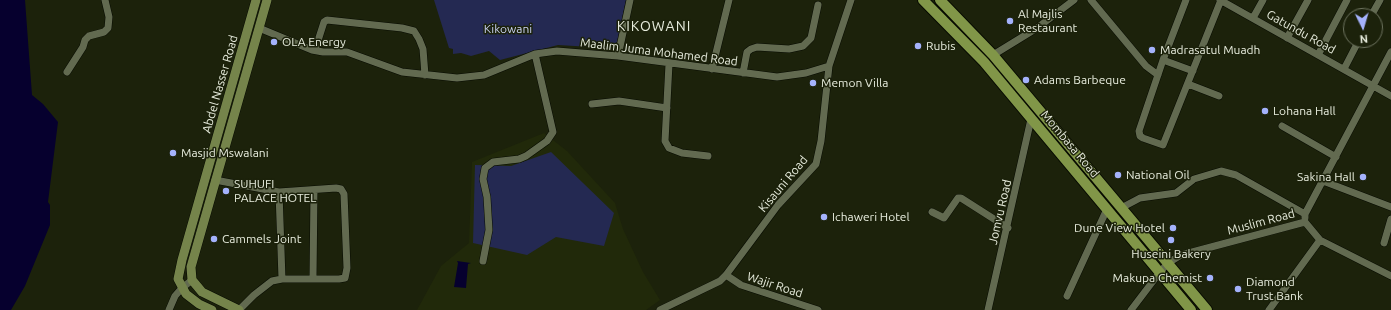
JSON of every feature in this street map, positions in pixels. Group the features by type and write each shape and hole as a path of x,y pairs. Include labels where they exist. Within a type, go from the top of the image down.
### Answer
{"highway":[{"name":"Mombasa Road","path":"923,0 984,62 1192,310"},
{"name":"Mombasa Road","path":"940,0 993,55 1123,208 1207,310"},
{"path":"1152,263 1165,259"}],"main road":[{"name":"Abdel Nasser Road","path":"182,288 178,279 182,260 256,0"},
{"name":"Abdel Nasser Road","path":"192,280 192,260 267,0"},
{"path":"240,59 249,64"},
{"path":"192,280 202,292 239,310"},
{"path":"182,288 190,298 212,310"}],"street":[{"path":"67,72 80,53 85,40 89,36 104,32 108,28 109,17 105,0"},
{"path":"618,56 630,0"},
{"path":"712,69 729,0"},
{"name":"Kisauni Road","path":"666,309 720,281 783,199 816,164 821,141 829,66 851,0"},
{"path":"993,55 1038,28 1074,0"},
{"path":"1091,0 1146,66 1158,75"},
{"path":"1186,0 1163,60 1139,134 1143,138 1163,145 1221,0"},
{"name":"Gatundu Road","path":"1221,0 1391,96"},
{"path":"1253,18 1263,0"},
{"path":"1287,38 1308,0"},
{"path":"1318,55 1347,0"},
{"path":"743,73 747,52 757,46 789,48 803,46 811,38 818,5"},
{"path":"315,50 324,22 327,20 402,28 414,31 419,38 423,49 425,75"},
{"name":"Maalim Juma Mohamed Road","path":"259,28 315,50 347,52 394,69 425,75 457,78 477,77 536,54 557,52 618,56 669,64 777,77 806,73 829,66"},
{"path":"1344,69 1355,48"},
{"name":"Muslim Road","path":"1165,259 1305,222 1305,214 1336,157 1372,85 1391,52"},
{"path":"484,261 488,230 487,197 482,179 485,168 493,162 519,159 526,156 548,141 552,132 536,54"},
{"path":"1163,60 1193,71"},
{"path":"669,64 665,141 669,148 682,153 708,156"},
{"path":"1188,84 1219,96"},
{"path":"592,104 619,101 667,108"},
{"name":"Jomvu Road","path":"988,310 1008,228 1031,119"},
{"path":"1282,126 1336,157"},
{"path":"1123,208 1140,198 1176,193 1194,179 1221,171 1236,175 1305,214"},
{"path":"215,180 279,192 314,191 336,188 341,190 344,194 347,268 345,278 282,279 268,283 239,310"},
{"path":"1323,181 1391,207"},
{"path":"313,278 314,191"},
{"path":"279,192 282,279"},
{"path":"932,212 944,218 958,198 961,198 1008,228"},
{"path":"1067,296 1107,209"},
{"path":"1384,243 1391,219"},
{"path":"1305,222 1320,240 1391,276"},
{"path":"1269,310 1320,240"},
{"path":"1131,310 1160,272 1165,259"},
{"name":"Wajir Road","path":"726,275 741,285 818,310"},
{"path":"169,310 175,296 192,280"}],"shaded area":[{"path":"0,0 25,0 32,95 43,104 58,122 48,202 50,205 50,225 25,286 11,310 0,310"},
{"path":"544,133 567,151 615,203 623,229 643,272 660,300 646,310 417,310 441,266 469,243 472,162"},
{"path":"457,261 471,263 468,264 466,288 454,287 458,263"}],"green space":[{"name":"Kikowani","path":"434,0 626,0 617,42 608,48 558,45 500,60 489,51 471,56 461,53 453,54 453,49 449,48"},
{"path":"551,152 614,213 604,246 556,237 527,255 473,243 475,165 511,166"}],"place":[{"name":"Al Majlis Restaurant","path":"1010,21"},
{"name":"OLA Energy","path":"274,42"},
{"name":"Rubis","path":"918,46"},
{"name":"Madrasatul Muadh","path":"1152,50"},
{"name":"Adams Barbeque","path":"1026,80"},
{"name":"Memon Villa","path":"813,83"},
{"name":"Lohana Hall","path":"1265,111"},
{"name":"Masjid Mswalani","path":"173,153"},
{"name":"National Oil","path":"1118,175"},
{"name":"Sakina Hall","path":"1363,177"},
{"name":"SUHUFI PALACE HOTEL","path":"226,191"},
{"name":"Ichaweri Hotel","path":"824,217"},
{"name":"Dune View Hotel","path":"1173,228"},
{"name":"Cammels Joint","path":"214,239"},
{"name":"Huseini Bakery","path":"1171,240"},
{"name":"Makupa Chemist","path":"1210,278"},
{"name":"Diamond Trust Bank","path":"1238,289"}],"district":[{"name":"KIKOWANI","path":"654,26"}]}
